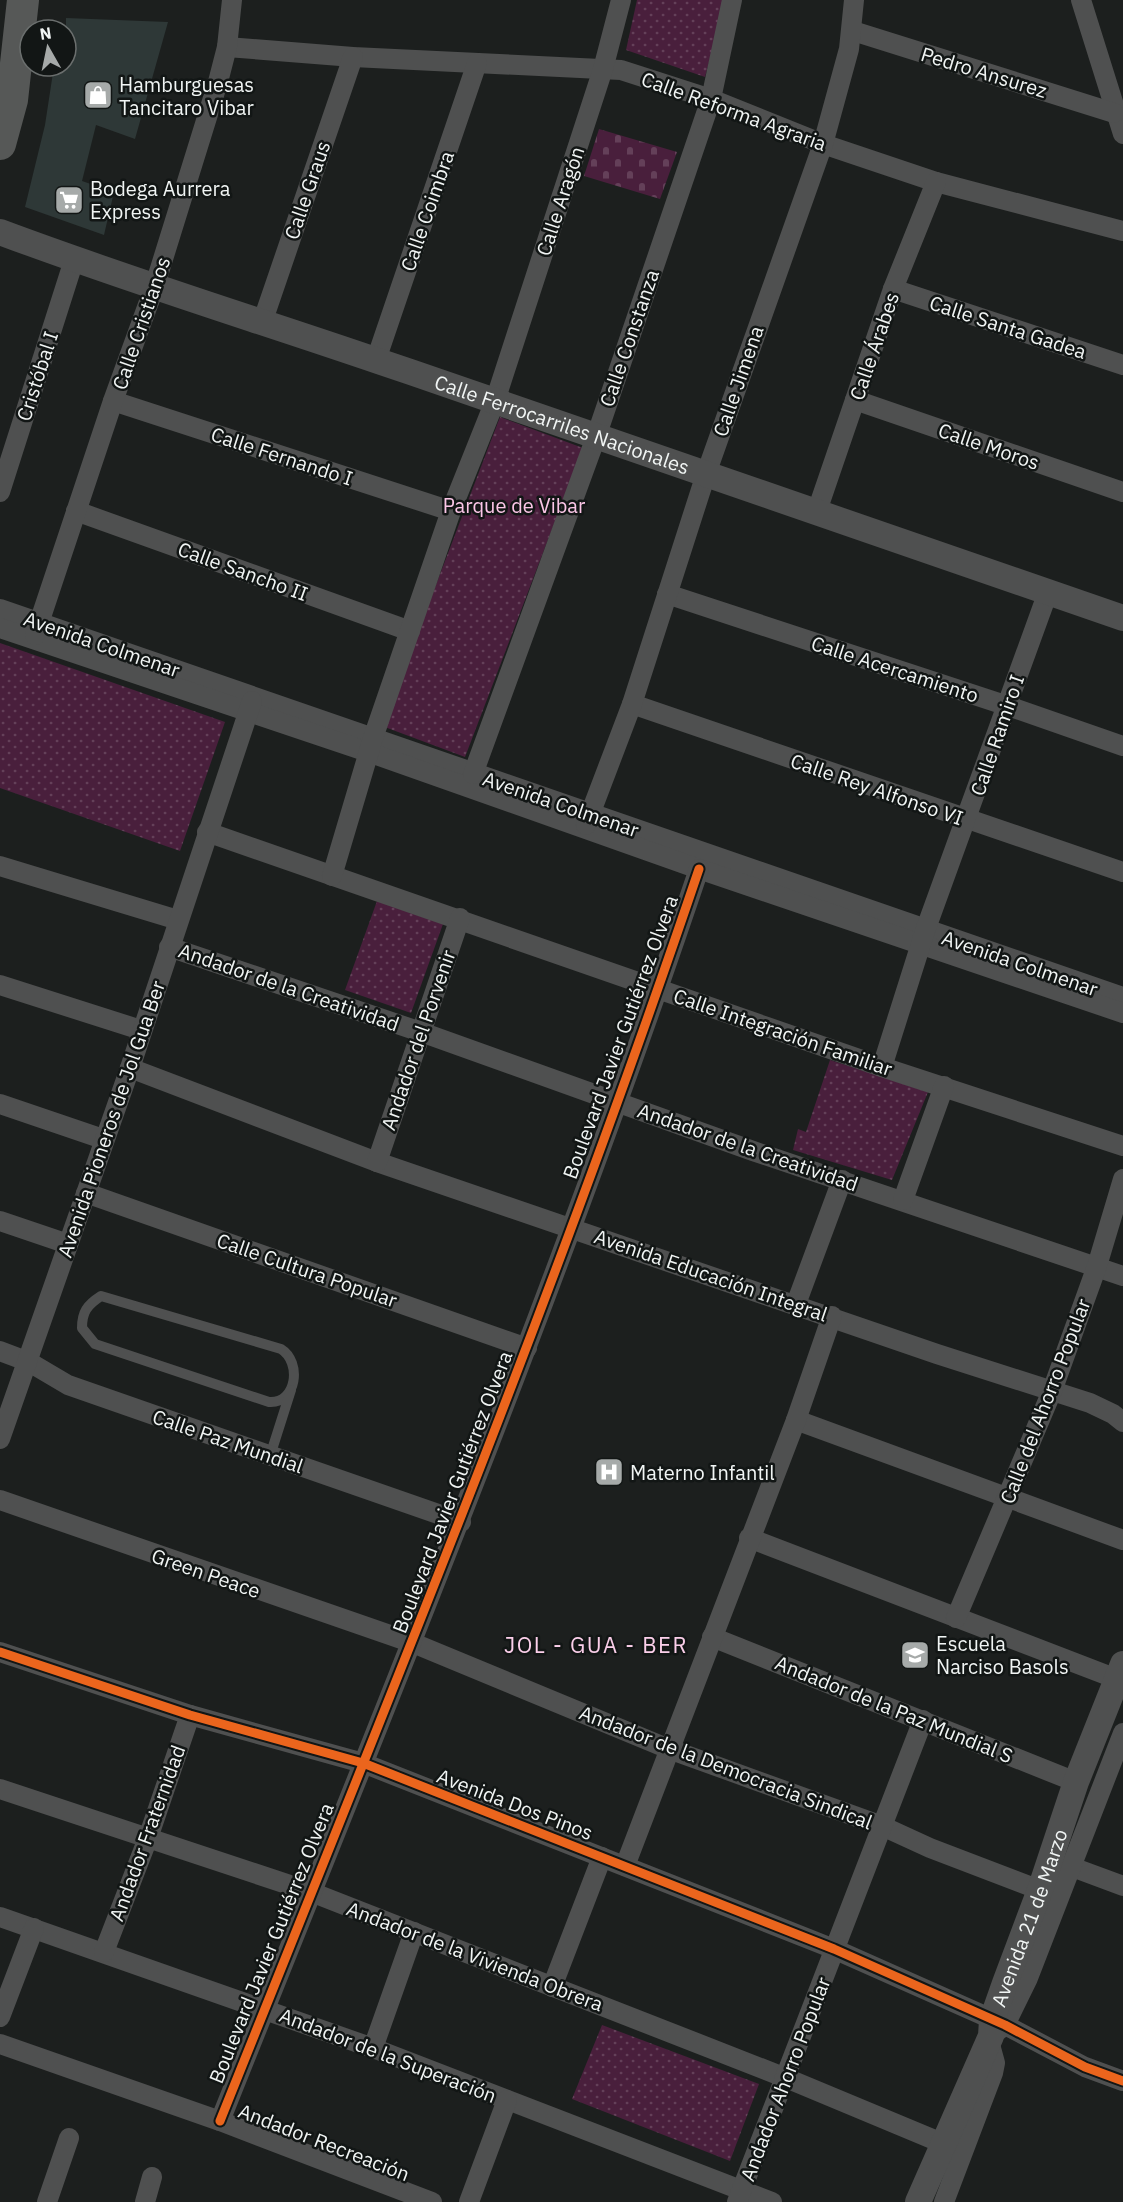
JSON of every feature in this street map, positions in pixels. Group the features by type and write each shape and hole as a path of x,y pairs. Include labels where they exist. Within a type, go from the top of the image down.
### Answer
{"main road":[{"path":"0,144 12,100 23,0"}],"street":[{"name":"Calle Cristianos","path":"36,632 113,401 154,288 227,47 232,0"},
{"name":"Calle Aragón","path":"495,401 603,69 621,0"},
{"name":"Calle Constanza","path":"473,774 596,436 711,99 732,0"},
{"name":"Calle Jimena","path":"587,821 632,704 706,474 823,144 853,30 854,0"},
{"path":"1081,0 1114,112 1123,134"},
{"name":"Pedro Ansurez","path":"853,30 1114,112"},
{"name":"Calle Reforma Agraria","path":"227,47 353,57 603,69 645,76 711,99 823,144 936,182 1123,231"},
{"name":"Calle Graus","path":"262,323 353,57"},
{"name":"Calle Coimbra","path":"376,360 477,63"},
{"name":"Calle Árabes","path":"817,511 893,289 936,182"},
{"name":"Calle Ferrocarriles Nacionales","path":"0,232 154,288 376,360 1123,618"},
{"name":"Cristóbal I","path":"0,492 74,260"},
{"name":"Calle Santa Gadea","path":"893,289 1123,365"},
{"name":"Calle Moros","path":"855,400 1123,492"},
{"name":"Calle Fernando I","path":"113,401 451,511"},
{"path":"332,876 371,745 451,511 495,401"},
{"name":"Calle Sancho II","path":"76,511 410,631"},
{"name":"Calle Ramiro I","path":"882,1067 923,938 968,820 1048,592"},
{"name":"Calle Acercamiento","path":"667,594 1123,746"},
{"name":"Avenida Colmenar","path":"0,609 36,632"},
{"name":"Avenida Colmenar","path":"0,628 36,632 371,745 923,938 1123,1013"},
{"name":"Avenida Pioneros de Jol Gua Ber","path":"0,1439 29,1362 251,704"},
{"name":"Calle Rey Alfonso VI","path":"632,704 1123,872"},
{"name":"Avenida Colmenar","path":"371,745 473,774 699,869 1123,997"},
{"name":"Calle Integración Familiar","path":"207,832 460,918 882,1067 1123,1146"},
{"path":"0,866 178,920"},
{"name":"Boulevard Javier Gutiérrez Olvera","path":"219,2121 461,1522 618,1103 699,869"},
{"name":"Andador del Porvenir","path":"377,1162 460,918"},
{"name":"Andador de la Creatividad","path":"169,947 421,1032 618,1103 1123,1276"},
{"path":"0,985 141,1030"},
{"name":"Avenida Educación Integral","path":"129,1068 377,1162 1090,1403 1113,1413 1123,1422"},
{"path":"903,1200 944,1086"},
{"path":"0,1104 103,1139"},
{"name":"Calle del Ahorro Popular","path":"956,1618 1052,1391 1097,1266 1123,1179"},
{"path":"796,1304 842,1180"},
{"name":"Calle Cultura Popular","path":"86,1193 527,1348"},
{"path":"0,1221 68,1244"},
{"path":"626,1866 749,1538 796,1420 832,1316"},
{"name":"Calle Paz Mundial","path":"0,1351 29,1362 68,1385 461,1522"},
{"path":"796,1420 1123,1540"},
{"name":"Green Peace","path":"0,1500 413,1643"},
{"path":"749,1538 956,1618 1120,1672"},
{"name":"Andador de la Paz Mundial S","path":"712,1637 1076,1782"},
{"name":"Andador de la Democracia Sindical","path":"413,1643 669,1749 882,1826 930,1848 1040,1890"},
{"name":"Avenida Dos Pinos","path":"0,1652 190,1715 363,1763 834,1949 994,2030 1123,2081"},
{"name":"Avenida 21 de Marzo","path":"918,2202 994,2030 1076,1782 1120,1672"},
{"name":"Andador Fraternidad","path":"104,1952 148,1838 190,1715"},
{"name":"Andador Ahorro Popular","path":"740,2196 923,1720"},
{"path":"944,2202 993,2073 994,2030 1028,1978 1123,1732"},
{"name":"Andador de la Vivienda Obrera","path":"0,1789 311,1892 786,2078 942,2144"},
{"path":"552,1987 602,1857"},
{"path":"1072,1867 1123,1886"},
{"name":"Andador de la Superación","path":"0,1917 374,2048 740,2196 772,2202"},
{"path":"0,2017 34,1928"},
{"path":"374,2048 414,1932"},
{"name":"Andador Recreación","path":"0,2044 219,2121 432,2202"},
{"path":"469,2202 507,2100"},
{"path":"47,2202 69,2138"},
{"path":"145,2202 152,2177"}],"lane":[{"path":"270,1456 292,1387 294,1365 288,1353 100,1296 89,1304 82,1315 82,1328 95,1344 269,1402 280,1400 292,1387"}],"green space":[{"path":"637,0 726,0 705,77 626,50"},
{"path":"599,129 677,152 660,199 584,176"},
{"name":"Parque de Vibar","path":"500,417 583,448 465,757 382,726"},
{"path":"0,643 225,722 180,851 0,788"},
{"path":"377,901 443,924 411,1013 345,990"},
{"path":"830,1060 928,1092 892,1180 793,1150 798,1129 806,1132"},
{"path":"602,2025 759,2084 730,2161 572,2099"}],"building":[{"name":"Hamburguesas Tancitaro Vibar","path":"78,18 168,22 135,139 96,125 82,181 114,192 104,235 25,207 45,125 52,78 78,78"}],"cycle path":[{"path":"220,2121 407,1654 528,1342 644,1028 699,869"},
{"path":"0,1652 190,1715 363,1763 834,1949 1005,2025 1085,2067 1123,2081"}],"place":[{"name":"Hamburguesas Tancitaro Vibar","path":"98,95"},
{"name":"Bodega Aurrera Express","path":"69,200"},
{"name":"Materno Infantil","path":"609,1472"},
{"name":"Escuela Narciso Basols","path":"915,1655"}],"district":[{"name":"JOL - GUA - BER","path":"596,1644"}]}
